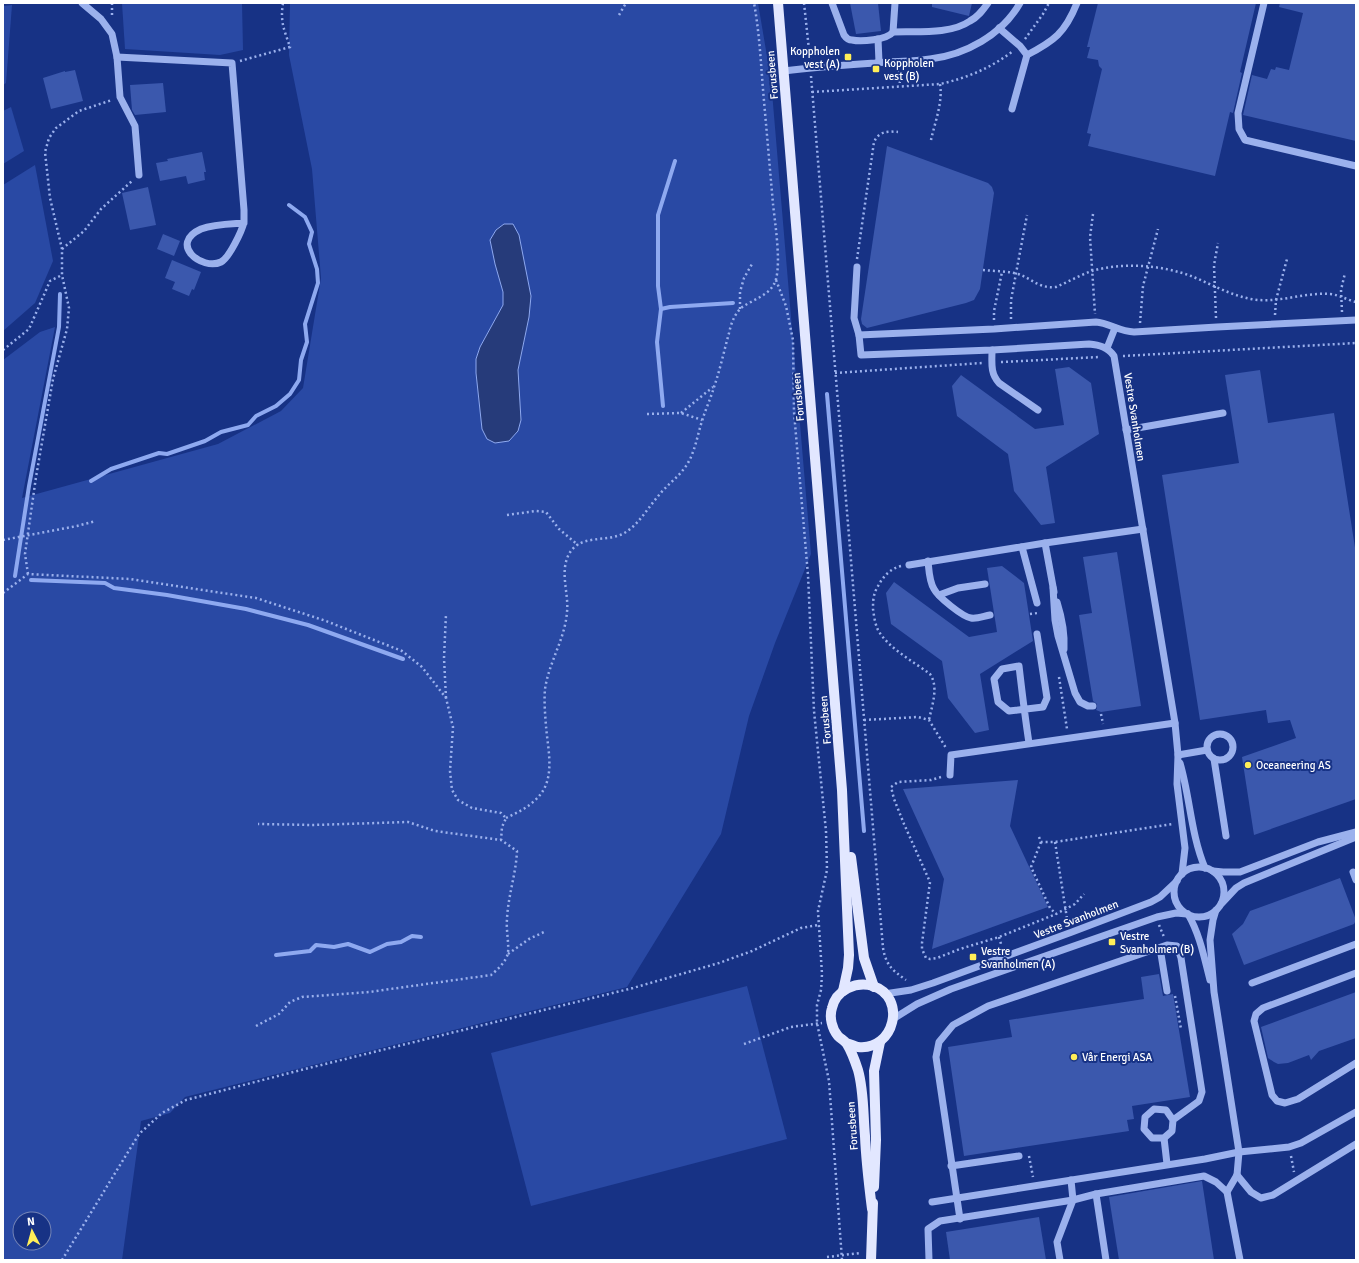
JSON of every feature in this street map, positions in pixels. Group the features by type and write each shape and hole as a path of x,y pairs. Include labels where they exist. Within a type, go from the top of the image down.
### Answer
{"main road":[{"name":"Forusbeen","path":"778,3 842,790 849,955 848,968 842,991"},
{"name":"Forusbeen","path":"842,790 862,946 864,958 874,987"},
{"path":"863,984 874,987 884,994 890,1001 893,1010 891,1028 880,1042 869,1046 857,1047 846,1043 838,1037 831,1022 832,1008 836,999 842,991 852,986 863,984"},
{"name":"Forusbeen","path":"871,1257 876,1140 874,1071 880,1042"},
{"name":"Forusbeen","path":"846,1043 854,1059 860,1082 867,1169 872,1209"}],"street":[{"path":"82,3 101,19 112,34 117,57 120,97 135,126 139,175"},
{"path":"832,3 844,35 847,39 855,41 887,37 893,32 944,30 959,27 971,21 988,3"},
{"path":"893,32 895,3"},
{"path":"784,71 930,59 948,56 966,50 981,42 999,28 1016,10 1020,3"},
{"path":"1012,109 1027,55 1049,44 1060,34 1076,3"},
{"path":"1264,3 1238,113 1239,129 1245,140 1356,166"},
{"path":"999,28 1020,46 1027,55"},
{"path":"878,39 879,62"},
{"path":"117,57 232,64 244,223 234,245 222,261 211,264 193,257 188,252 187,245 190,238 200,230 215,226 244,223"},
{"path":"858,267 854,318 859,335 861,355 992,350 1088,344 1107,348 1115,328"},
{"path":"859,335 994,329 1096,322 1127,332 1140,332 1356,320"},
{"name":"Vestre Svanholmen","path":"1107,348 1114,356 1175,723 1178,755 1177,784 1185,848 1182,874"},
{"path":"992,350 992,372 995,378 999,383 1038,410"},
{"path":"1126,430 1223,413"},
{"path":"909,565 1022,546 1143,529"},
{"path":"1045,543 1053,588 1062,619 1064,653 1077,699 1083,705 1093,706"},
{"path":"1022,546 1037,603"},
{"path":"928,562 931,582 933,588 939,595 965,616 976,618 990,616"},
{"path":"939,595 958,588 985,584"},
{"path":"1029,743 1025,709 1019,666 1002,669 994,679 998,702 1009,711 1025,709 1043,707 1047,698 1038,634"},
{"path":"950,775 951,755 1175,723"},
{"path":"1220,734 1227,736 1232,742 1233,750 1229,756 1222,760 1214,759 1210,756 1207,750 1208,742 1212,736 1220,734"},
{"path":"1178,755 1207,750"},
{"name":"Vestre Svanholmen","path":"1178,755 1186,782 1197,845 1208,869"},
{"path":"1214,759 1226,836"},
{"path":"1356,832 1318,842 1240,872 1223,872 1197,867 1188,870 1182,874 1177,881 1174,888 1174,896 1181,909 1188,914 1202,917 1210,915 1236,888 1244,883 1356,837"},
{"path":"1208,869 1217,875 1222,882 1224,889 1224,897 1212,920 1210,940 1214,992 1239,1152 1237,1175 1227,1192"},
{"path":"1353,872 1356,880"},
{"name":"Vestre Svanholmen","path":"884,994 911,990 933,983 1119,914 1160,897 1177,881"},
{"name":"Vestre Svanholmen","path":"893,1019 924,1001 964,984 1157,917 1176,913 1188,914"},
{"path":"1188,914 1196,930 1214,992"},
{"path":"1252,982 1356,944"},
{"path":"960,1219 936,1056 939,1042 953,1025 988,1006 1167,945 1177,946 1182,958 1202,1092 1198,1101 1173,1120"},
{"path":"1160,948 1171,990"},
{"path":"1356,973 1264,1008 1256,1014 1254,1021 1272,1095 1277,1101 1285,1103 1298,1099 1356,1063"},
{"path":"1154,1109 1166,1110 1173,1120 1172,1131 1164,1138 1152,1138 1144,1129 1145,1117 1154,1109"},
{"path":"932,1202 1205,1159 1239,1152 1289,1147 1301,1143 1356,1112"},
{"path":"1164,1138 1167,1164"},
{"path":"1237,1175 1251,1192 1261,1198 1272,1195 1356,1144"},
{"path":"951,1166 1019,1156"},
{"path":"929,1260 928,1229 940,1221 1073,1200 1096,1194 1204,1176 1216,1182 1227,1192 1240,1260"},
{"path":"1060,1260 1058,1242 1073,1200 1071,1180"},
{"path":"1096,1194 1106,1260"}],"path":[{"path":"232,64 290,47 282,26 281,15 283,3"},
{"path":"619,15 626,3"},
{"path":"754,3 759,32 777,254 776,280 786,306 792,340 794,412 808,575 814,711 826,831 827,870 818,911 822,974 816,1023 829,1081 842,1260"},
{"path":"804,3 883,948 884,957 888,965 894,972 907,981"},
{"path":"812,92 940,84 982,71 1004,58 1020,46 1044,14 1049,3"},
{"path":"898,61 900,86"},
{"path":"931,140 941,96 940,84"},
{"path":"28,574 25,554 36,477 53,379 67,329 69,308 62,275 62,250 50,198 45,152 49,138 56,128 79,111 120,97"},
{"path":"858,267 857,258 874,142 880,134 885,132 898,132"},
{"path":"62,250 84,231 101,209 139,175"},
{"path":"1093,214 1090,237 1096,322"},
{"path":"1011,328 1011,300 1028,215"},
{"path":"1140,332 1141,301 1147,267 1158,229"},
{"path":"1217,327 1214,259 1218,243"},
{"path":"1275,324 1274,309 1287,259"},
{"path":"740,309 740,292 744,278 752,264"},
{"path":"982,270 1016,273 1041,286 1050,288 1056,287 1092,272 1123,266 1147,267 1191,276 1215,288 1251,299 1276,300 1318,294 1341,296 1356,302"},
{"path":"994,329 994,311 1002,272"},
{"path":"1343,321 1341,290 1345,273"},
{"path":"3,350 29,329 50,281 62,275"},
{"path":"501,840 502,827 506,818 524,809 537,799 546,785 549,776 550,759 546,725 545,690 550,665 564,627 568,610 564,570 567,557 572,549 581,542 597,538 613,537 625,533 643,516 660,494 685,469 696,445 702,420 715,386 731,324 740,309 764,294 770,289 776,280"},
{"path":"1123,356 1356,344"},
{"path":"835,373 992,362 1101,357"},
{"path":"681,413 715,386"},
{"path":"647,414 681,413 702,420"},
{"path":"507,515 536,511 546,512 559,529 578,545"},
{"path":"3,540 96,521"},
{"path":"909,565 896,567 887,572 880,580 874,593 874,620 878,630 887,643 930,674 934,680 935,686 929,720 951,755"},
{"path":"3,593 28,574 130,579 256,598 326,621 402,651 422,668 446,698"},
{"path":"446,614 444,658 446,698 453,727 450,771 452,790 458,800 472,808 501,813 506,818"},
{"path":"1101,714 1103,724"},
{"path":"864,720 918,717 929,720"},
{"path":"950,775 931,780 898,782 891,787 904,824 930,882 924,917 922,950 926,958 937,958 967,947 999,938 1016,929 1066,910 1084,894"},
{"path":"258,824 313,825 408,822 435,831 501,840 517,851 516,866 510,889 507,919 508,954"},
{"path":"1041,842 1055,842 1175,824"},
{"path":"1039,837 1041,842 1031,868 1050,908 1056,914"},
{"path":"1055,842 1068,925"},
{"path":"1159,924 1164,937"},
{"path":"62,1260 139,1134 162,1113 186,1100 633,988 719,963 752,951 801,928 818,925"},
{"path":"256,1026 279,1014 290,1002 302,997 369,992 491,975 500,967 508,954 529,939 544,932"},
{"path":"999,938 1001,944"},
{"path":"1171,990 1182,1035"},
{"path":"744,1044 791,1027 831,1022"},
{"path":"1290,1155 1292,1170 1297,1179"},
{"path":"827,1257 842,1255 871,1257"}],"shaded area":[{"path":"122,3 242,3 243,50 220,55 125,49"},
{"path":"290,3 758,3 771,80 811,554 775,643 749,716 721,834 627,987 185,1097 170,1113 141,1121 122,1260 3,1260 3,360 40,332 55,327 22,498 218,444 281,411 303,388 321,278 312,169 289,55","holes":["495,264 529,317 518,370 521,420 487,439 482,429 476,359 480,347 503,305 503,292"]},
{"path":"12,5 6,83 3,85 3,6"},
{"path":"11,107 24,151 3,164 3,111"},
{"path":"35,165 53,261 35,303 3,331 3,185"},
{"path":"504,224 513,224 519,235 531,296 529,317 518,370 521,420 518,431 509,441 495,443 487,439 482,429 476,359 480,347 503,305 503,292 490,240 496,230"},
{"path":"747,986 787,1139 531,1206 491,1053"}],"building":[{"path":"850,3 878,3 881,31 856,34"},
{"path":"932,3 972,3 969,16 932,7"},
{"path":"1098,3 1256,3 1240,72 1242,73 1233,113 1230,112 1215,176 1088,146 1091,134 1087,133 1102,69 1099,66 1098,60 1087,58 1090,47 1087,47"},
{"path":"1280,3 1356,3 1356,141 1243,115 1252,75 1267,79 1271,69 1275,70 1276,67 1289,70 1303,13 1279,7"},
{"path":"75,70 83,101 51,109 43,78 65,71"},
{"path":"163,83 166,112 135,115 132,110 130,85"},
{"path":"887,146 988,183 992,187 994,193 980,289 974,300 867,328 862,324 861,319"},
{"path":"202,152 206,172 204,172 205,180 188,184 186,176 160,181 156,163 168,161 167,159"},
{"path":"148,187 156,225 130,230 122,193"},
{"path":"163,234 180,241 174,256 157,249"},
{"path":"172,260 201,272 194,290 192,289 189,296 172,289 175,282 165,278"},
{"path":"1069,367 1091,383 1099,434 1046,467 1055,523 1041,525 1014,491 1008,454 957,416 952,386 961,375 1035,429 1064,425 1055,369"},
{"path":"1260,370 1268,423 1334,413 1356,554 1356,799 1254,835 1242,757 1296,738 1290,720 1268,723 1266,710 1200,720 1162,475 1239,463 1225,375"},
{"path":"1117,552 1141,706 1101,712 1096,710 1097,704 1093,701 1079,615 1092,613 1083,557"},
{"path":"1002,566 1024,583 1033,641 980,674 989,730 975,733 948,698 942,661 891,624 886,593 894,582 969,637 997,632 987,568"},
{"path":"1018,780 1010,826 1048,907 932,949 944,879 903,789"},
{"path":"1340,878 1356,920 1354,924 1244,965 1232,934 1243,924 1250,911"},
{"path":"1159,974 1163,996 1173,994 1190,1097 1132,1106 1134,1119 1127,1120 1129,1131 964,1156 948,1047 1012,1037 1009,1020 1144,999 1141,977"},
{"path":"1356,992 1356,1038 1319,1051 1311,1060 1309,1055 1288,1063 1278,1064 1268,1058 1261,1027"},
{"path":"1202,1181 1214,1260 1119,1260 1109,1197"},
{"path":"1039,1217 1046,1260 950,1260 946,1232"}],"waterway":[{"path":"663,406 657,342 661,309 658,286 658,215 675,161"},
{"path":"91,481 111,469 159,453 167,454 205,441 221,432 248,425 256,416 276,406 290,394 299,380 301,360 307,342 305,324 318,283 317,269 309,244 312,232 305,217 289,205"},
{"path":"15,576 29,486 59,327 60,294"},
{"path":"661,309 670,307 733,303"},
{"path":"827,394 864,831"},
{"path":"31,580 105,583 114,588 167,595 246,609 308,625 403,659"},
{"path":"276,955 310,951 316,945 334,947 348,944 370,952 387,944 401,942 412,936 421,937"}],"place":[{"name":"Koppholen vest (A)","path":"848,57"},
{"name":"Koppholen vest (B)","path":"876,69"},
{"name":"Oceaneering AS","path":"1248,765"},
{"name":"Vestre Svanholmen (B)","path":"1112,942"},
{"name":"Vestre Svanholmen (A)","path":"973,957"},
{"name":"Vår Energi ASA","path":"1074,1057"}]}
